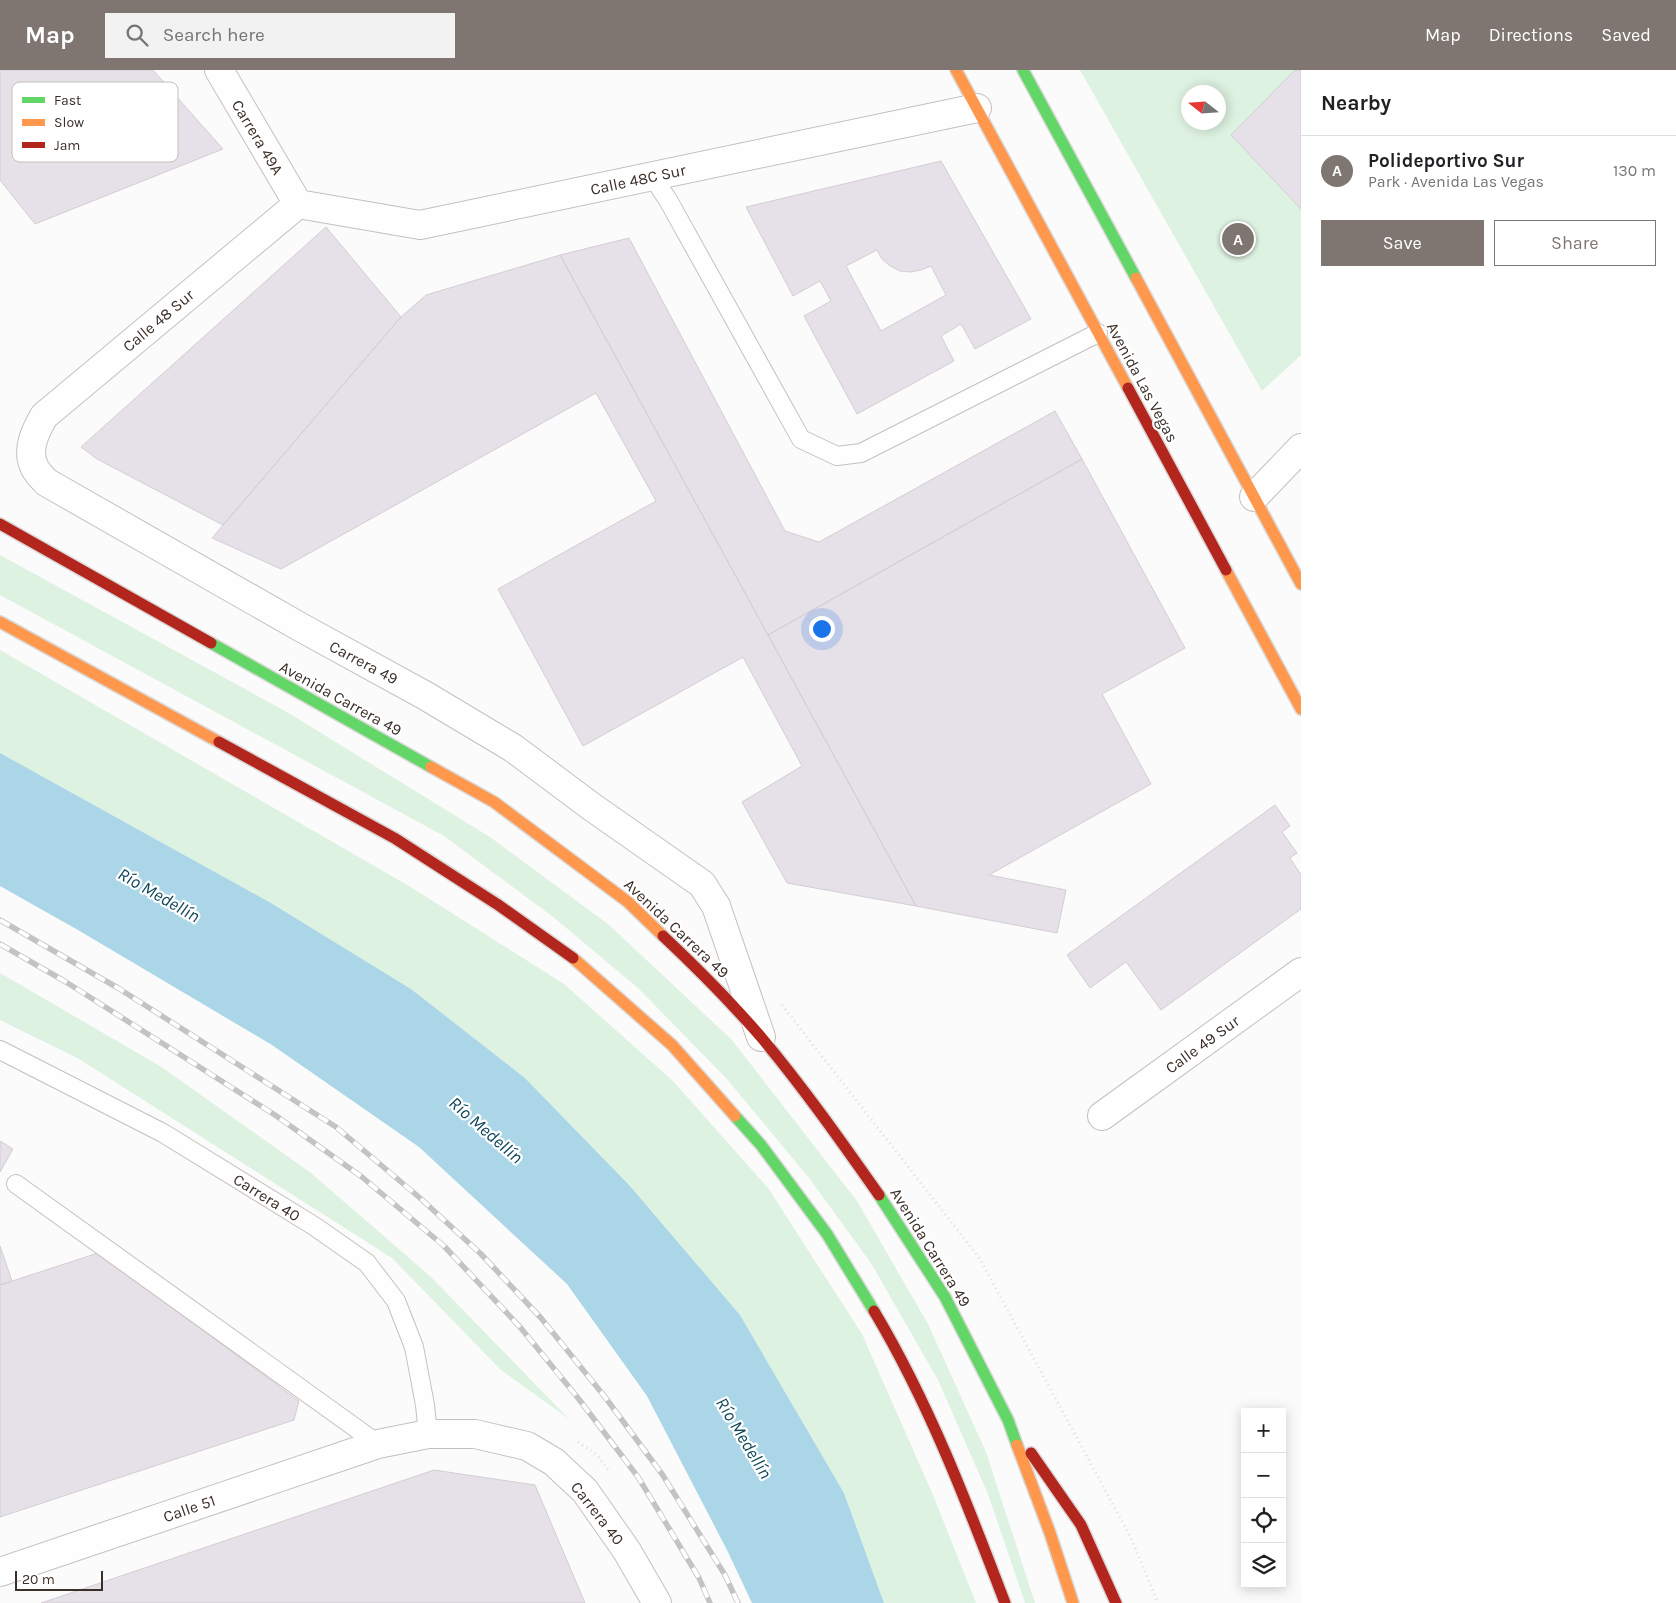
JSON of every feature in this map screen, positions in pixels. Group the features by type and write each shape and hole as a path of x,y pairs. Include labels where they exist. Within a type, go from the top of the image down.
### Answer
{"main road":[{"name":"Avenida Las Vegas","path":"956,70 1301,710"},
{"path":"1023,70 1301,584"},
{"name":"Avenida Carrera 49","path":"0,524 494,802 628,902 713,983 761,1037 829,1125 894,1214 945,1297 1008,1420 1047,1525 1073,1603"},
{"path":"0,622 396,839 497,904 581,964 672,1045 761,1146 827,1234 882,1323 929,1415 965,1497 1005,1603"},
{"path":"1008,1420 1081,1525 1116,1603"}],"street":[{"name":"Carrera 49A","path":"219,70 298,204"},
{"name":"Calle 48C Sur","path":"298,204 420,225 977,108"},
{"name":"Calle 48 Sur","path":"31,446 44,416 298,204"},
{"name":"Carrera 49","path":"31,446 33,465 46,482 302,628 426,696 513,748 592,807 702,884 716,906 761,1037"},
{"path":"1254,497 1301,448"},
{"name":"Calle 49 Sur","path":"1102,1116 1301,972"},
{"name":"Carrera 40","path":"378,1444 428,1434 475,1434 527,1446 554,1462 585,1491 627,1551 657,1603"},
{"name":"Calle 51","path":"0,1572 378,1444"}],"lane":[{"path":"652,176 668,200 801,439 837,456 861,453 1098,333"},
{"name":"Carrera 40","path":"0,1050 163,1133 314,1226 367,1263 396,1301 414,1348 425,1405 428,1434"},
{"path":"16,1184 378,1444"}],"path":[{"path":"776,998 980,1259 1131,1538 1158,1603"}],"green space":[{"path":"1080,70 1301,70 1301,355 1262,391"},
{"path":"0,555 287,712 490,837 608,924 732,1040 857,1201 928,1324 986,1452 1035,1603 1025,1603 988,1494 938,1380 871,1263 809,1178 727,1079 638,988 552,916 444,836 0,595"},
{"path":"0,650 409,886 564,984 673,1081 768,1188 862,1334 933,1495 976,1603 884,1603 844,1493 740,1315 630,1186 525,1078 411,989 271,903 0,753"},
{"path":"0,973 160,1066 311,1173 430,1276 569,1419 501,1370 392,1258 79,1059 0,1020"}],"water":[{"name":"Río Medellín","path":"0,753 271,903 411,989 525,1078 630,1186 740,1315 844,1493 884,1603 752,1603 727,1550 647,1396 567,1284 419,1147 272,1045 0,886"}],"building":[{"path":"0,70 153,70 164,82 12,82 12,162 178,162 178,98 223,149 35,224 0,180"},
{"path":"1295,70 1301,70 1301,209 1231,135"},
{"path":"941,161 1031,319 975,349 961,324 941,336 954,361 857,414 804,316 831,301 820,281 793,296 746,207","holes":["877,250 882,259 900,271 910,272 931,266 946,295 881,331 846,266"]},
{"path":"326,227 401,317 223,525 97,459 81,447"},
{"path":"629,238 785,531 819,542 1055,411 1082,459 768,635 560,255"},
{"path":"560,255 916,906 787,883 742,802 802,766 743,657 583,746 498,589 656,501 596,393 281,569 212,538 401,317 426,295"},
{"path":"1082,459 1185,648 1102,694 1151,784 989,875 1066,890 1057,933 916,906 768,635"},
{"path":"1275,805 1290,826 1282,832 1297,853 1290,858 1301,875 1301,909 1161,1010 1126,962 1090,988 1067,955"},
{"path":"0,1141 13,1149 0,1172"},
{"path":"0,1246 12,1281 0,1285"},
{"path":"98,1253 299,1401 294,1420 0,1517 0,1285"},
{"path":"434,1470 535,1485 585,1603 41,1603"}],"railway":[{"path":"0,920 118,988 336,1127 420,1198 481,1254 541,1318 605,1397 662,1474 725,1575 738,1603"},
{"path":"0,944 66,982 275,1115 362,1177 444,1246 520,1327 578,1398 638,1477 699,1578 710,1603"}],"traffic: fast":[{"path":"1023,70 1136,278"},
{"path":"211,643 431,767"},
{"path":"735,1116 761,1145 827,1234 874,1311"},
{"path":"879,1195 945,1297 1008,1420 1017,1445"}],"traffic: slow":[{"path":"956,70 1128,388"},
{"path":"1136,278 1301,584"},
{"path":"1226,570 1301,709"},
{"path":"0,622 219,742"},
{"path":"431,767 494,802 628,902 663,936"},
{"path":"573,958 672,1045 735,1116"},
{"path":"1017,1445 1050,1533 1073,1603"}],"traffic: jam":[{"path":"1128,388 1226,570"},
{"path":"0,524 211,643"},
{"path":"219,742 396,839 497,904 573,958"},
{"path":"663,936 713,985 777,1056 879,1195"},
{"path":"874,1311 930,1417 1005,1603"},
{"path":"1031,1453 1081,1525 1116,1603"}],"place":[{"name":"Polideportivo Sur","path":"1238,239"}]}
